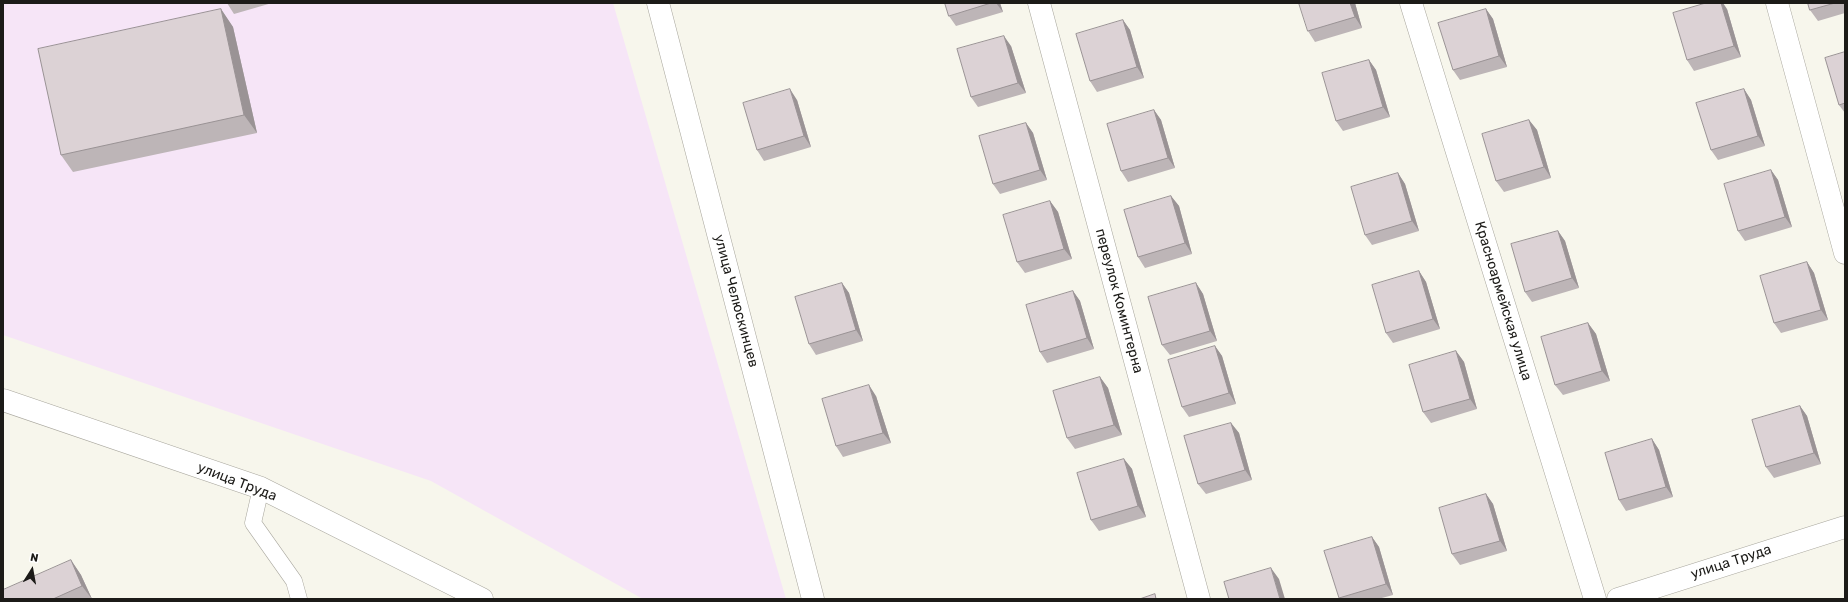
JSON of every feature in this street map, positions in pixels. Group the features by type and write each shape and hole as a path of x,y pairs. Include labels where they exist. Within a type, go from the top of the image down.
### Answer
{"street":[{"name":"улица Челюскинцев","path":"658,3 813,599"},
{"name":"переулок Коминтерна","path":"1039,3 1199,599"},
{"name":"Красноармейская улица","path":"1411,3 1595,599"},
{"path":"1776,3 1845,254"},
{"name":"улица Труда","path":"3,400 261,488 482,599"},
{"name":"улица Труда","path":"1618,599 1845,527"}],"lane":[{"path":"261,488 253,523 294,581 299,599"}],"shaded area":[{"path":"3,3 613,3 786,599 643,599 431,481 3,335"}],"building":[{"path":"945,3 991,3 949,16"},
{"path":"1299,3 1350,3 1355,17 1308,31"},
{"path":"1706,3 1721,3 1734,46 1687,60 1673,13"},
{"path":"1808,3 1835,3 1810,10"},
{"path":"221,9 244,115 61,155 38,49"},
{"path":"1486,9 1499,56 1453,70 1438,23"},
{"path":"1123,20 1137,67 1090,81 1076,34"},
{"path":"1004,36 1018,83 971,97 957,49"},
{"path":"1845,52 1845,103 1839,105 1825,58"},
{"path":"1369,60 1383,107 1336,121 1322,73"},
{"path":"790,89 804,136 757,150 743,103"},
{"path":"1744,89 1758,136 1711,150 1696,103"},
{"path":"1154,110 1168,158 1121,171 1107,124"},
{"path":"1529,120 1544,167 1496,181 1482,134"},
{"path":"1026,123 1040,170 993,184 979,136"},
{"path":"1771,170 1785,217 1738,231 1724,184"},
{"path":"1398,173 1412,221 1365,235 1351,187"},
{"path":"1171,196 1185,243 1138,257 1124,210"},
{"path":"1050,201 1064,249 1017,262 1003,215"},
{"path":"1558,231 1572,278 1525,292 1511,244"},
{"path":"1807,262 1821,310 1774,323 1760,276"},
{"path":"1419,271 1433,319 1386,333 1372,285"},
{"path":"842,283 856,330 809,344 795,297"},
{"path":"1196,283 1210,331 1162,345 1148,297"},
{"path":"1073,291 1087,338 1040,352 1026,305"},
{"path":"1588,323 1602,371 1555,385 1541,337"},
{"path":"1215,346 1229,393 1182,407 1168,360"},
{"path":"1456,351 1470,399 1423,412 1409,365"},
{"path":"1100,377 1114,425 1067,438 1053,391"},
{"path":"869,385 883,433 836,446 822,399"},
{"path":"1800,406 1814,453 1766,467 1752,420"},
{"path":"1231,423 1245,470 1198,484 1184,436"},
{"path":"1652,439 1666,487 1619,500 1605,453"},
{"path":"1124,459 1138,506 1091,520 1077,473"},
{"path":"1486,494 1500,541 1452,554 1439,508"},
{"path":"1372,537 1386,584 1339,598 1324,551"},
{"path":"71,560 82,586 53,599 3,599 3,590"},
{"path":"1271,568 1280,599 1229,599 1224,582"},
{"path":"1155,594 1156,599 1140,599"}]}
